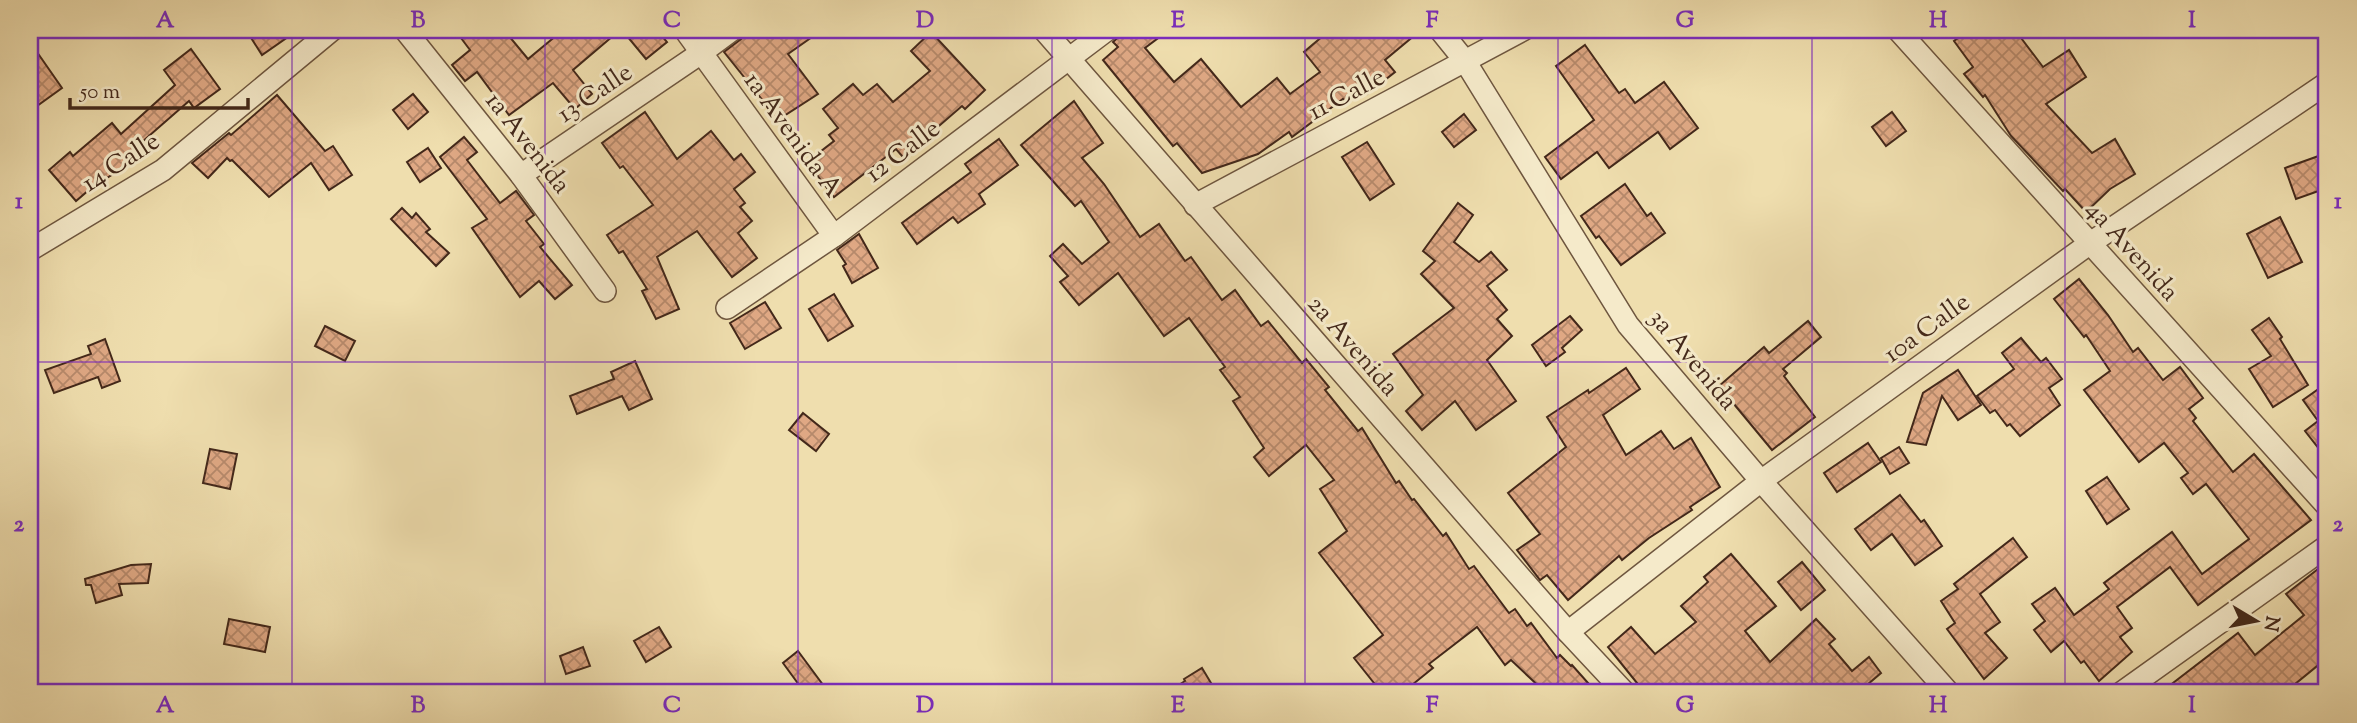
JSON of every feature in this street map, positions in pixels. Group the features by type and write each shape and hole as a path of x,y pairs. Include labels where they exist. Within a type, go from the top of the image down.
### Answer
{"street":[{"name":"14 Calle","path":"30,250 163,170 332,30"},
{"name":"1a Avenida","path":"405,30 521,174 605,291"},
{"name":"1a Avenida A","path":"685,30 834,236"},
{"name":"13 Calle","path":"521,174 732,30"},
{"name":"2a Avenida","path":"1044,30 1567,632 1625,693"},
{"name":"12 Calle","path":"726,308 834,236 1107,30"},
{"name":"3a Avenida","path":"1440,30 1465,61 1628,325 1761,481 1949,693"},
{"name":"11 Calle","path":"1195,205 1523,30"},
{"name":"4a Avenida","path":"1898,30 2327,506"},
{"name":"10a Calle","path":"1567,632 1761,481 2089,244 2327,83"},
{"path":"2121,693 2327,546"}],"building":[{"path":"246,30 298,30 262,55"},
{"path":"455,30 504,30 528,59 563,30 620,30 573,70 592,94 575,109 553,83 509,115 477,72 465,81 452,65 470,50"},
{"path":"622,30 657,30 667,42 646,59"},
{"path":"753,30 822,30 788,54 818,94 776,121 724,52"},
{"path":"1126,30 1169,30 1145,48 1174,82 1201,59 1241,107 1277,78 1290,94 1320,72 1304,52 1330,30 1421,30 1385,60 1395,72 1367,94 1364,90 1347,104 1343,99 1292,137 1289,132 1258,154 1202,173 1177,143 1173,146 1103,60 1118,47 1113,42"},
{"path":"1969,30 2015,30 2043,67 2069,50 2086,77 2046,104 2092,153 2115,139 2135,174 2110,189 2086,212 2011,136 1985,95 1983,97 1964,74 1973,67 1954,41"},
{"path":"931,32 985,90 965,109 962,106 903,157 896,149 834,197 807,162 834,141 829,135 838,128 823,109 853,84 863,95 877,84 893,102 930,71 911,51"},
{"path":"30,42 62,88 30,111"},
{"path":"1585,45 1619,93 1625,89 1635,103 1664,82 1698,128 1670,149 1658,132 1609,168 1597,152 1561,179 1545,157 1594,120 1556,66"},
{"path":"191,49 220,89 194,108 189,101 134,149 138,153 76,201 49,170 70,152 73,156 112,123 121,134 175,85 164,70"},
{"path":"413,94 428,112 408,129 393,110"},
{"path":"277,95 325,151 333,146 352,175 329,190 311,163 269,197 232,160 227,158 208,178 192,163 229,133 231,135"},
{"path":"1074,101 1103,143 1082,158 1104,184 1140,237 1159,224 1185,261 1191,257 1222,300 1235,290 1261,326 1268,321 1302,363 1306,359 1329,387 1325,390 1358,431 1362,428 1396,483 1399,481 1443,536 1446,533 1469,569 1474,566 1509,613 1515,609 1527,626 1531,623 1557,658 1560,655 1572,665 1597,693 1546,693 1511,660 1505,665 1477,627 1429,664 1433,668 1402,693 1382,693 1354,658 1383,635 1319,553 1347,531 1320,489 1334,480 1306,445 1269,476 1254,457 1264,448 1233,401 1240,397 1220,370 1225,367 1189,318 1164,336 1118,273 1079,305 1060,282 1068,276 1050,256 1063,244 1082,264 1109,242 1081,201 1075,206 1021,145"},
{"path":"645,112 677,159 711,131 734,160 741,154 755,172 734,189 745,203 740,207 752,221 738,233 757,258 732,277 697,231 657,257 679,309 656,319 642,291 647,289 623,251 619,253 607,235 653,205 602,143"},
{"path":"1892,112 1906,131 1886,146 1872,127"},
{"path":"1464,114 1476,130 1454,147 1442,132"},
{"path":"464,137 477,152 467,160 500,203 516,191 534,215 526,221 544,244 540,247 572,285 555,299 539,281 520,297 472,228 487,219 440,157"},
{"path":"999,139 1018,165 979,194 985,204 958,223 953,217 917,244 902,223 971,172 965,164"},
{"path":"1367,142 1394,184 1370,200 1342,157"},
{"path":"428,148 441,168 420,182 407,162"},
{"path":"2327,153 2327,188 2296,199 2285,168"},
{"path":"1625,184 1647,216 1651,213 1665,233 1621,265 1599,236 1596,238 1581,216"},
{"path":"1458,203 1473,215 1454,242 1479,262 1491,252 1507,270 1487,286 1507,310 1497,319 1512,336 1487,360 1516,401 1476,430 1455,401 1422,430 1406,411 1423,395 1393,354 1454,308 1421,274 1435,261 1423,251"},
{"path":"402,208 412,218 416,213 430,229 426,232 449,253 436,266 391,219"},
{"path":"2280,217 2302,262 2268,278 2247,234"},
{"path":"859,234 878,268 852,283 843,266 846,264 837,250"},
{"path":"2079,279 2133,352 2138,348 2163,380 2180,367 2203,398 2189,409 2196,418 2193,421 2233,472 2254,454 2311,520 2198,605 2170,567 2117,607 2132,628 2120,637 2132,652 2099,681 2064,641 2051,652 2034,630 2045,621 2032,604 2055,588 2074,615 2109,589 2104,583 2172,532 2202,574 2249,539 2206,484 2193,494 2181,478 2188,473 2164,443 2139,462 2084,390 2110,371 2086,335 2084,337 2054,299"},
{"path":"834,294 853,326 828,341 809,309"},
{"path":"765,302 781,328 745,349 730,323"},
{"path":"1570,316 1582,330 1562,348 1565,352 1546,366 1532,345"},
{"path":"2269,318 2308,385 2273,407 2249,369 2271,356 2252,330"},
{"path":"1808,321 1821,337 1783,369 1787,373 1784,376 1815,417 1772,450 1719,386 1764,347 1769,353"},
{"path":"325,326 355,341 345,361 315,346"},
{"path":"2021,338 2041,362 2046,358 2062,379 2049,388 2060,405 2020,436 2010,424 2007,426 1995,410 1990,413 1977,396 2014,369 2002,353"},
{"path":"105,339 120,381 102,388 98,377 54,393 45,370 91,354 88,346"},
{"path":"635,361 652,399 629,410 622,396 577,414 570,396 614,379 611,372"},
{"path":"1626,368 1640,389 1603,415 1626,455 1661,431 1674,449 1691,438 1720,487 1622,560 1619,556 1568,600 1547,575 1540,580 1517,550 1540,534 1508,493 1566,447 1547,417"},
{"path":"1958,370 1981,405 1958,420 1942,396 1926,445 1907,442 1923,393"},
{"path":"2327,383 2327,459 2305,431 2318,421 2303,400"},
{"path":"803,413 829,434 816,451 789,430"},
{"path":"1868,443 1881,462 1837,492 1824,473"},
{"path":"1899,447 1909,463 1890,474 1881,458"},
{"path":"210,449 237,454 230,489 203,483"},
{"path":"2107,477 2129,509 2107,524 2086,491"},
{"path":"1900,495 1921,522 1924,520 1942,546 1915,565 1892,534 1871,550 1855,529"},
{"path":"2013,538 2027,557 1980,594 2000,622 1985,633 2007,658 1984,679 1947,629 1955,623 1941,601 1958,589 1954,584"},
{"path":"1731,554 1776,606 1745,631 1770,662 1816,619 1835,639 1829,644 1852,671 1869,657 1881,673 1867,685 1872,693 1645,693 1608,647 1631,627 1655,654 1696,622 1681,606 1708,582 1704,577"},
{"path":"1802,562 1825,590 1801,610 1778,582"},
{"path":"2327,562 2327,658 2284,693 2160,693 2238,633 2255,655 2304,615 2286,594"},
{"path":"151,564 148,583 119,584 122,595 96,603 91,585 86,585 85,579 131,565"},
{"path":"229,619 270,627 265,652 224,644"},
{"path":"659,627 671,647 646,662 634,641"},
{"path":"583,647 590,666 566,674 560,656"},
{"path":"798,651 829,693 805,693 783,663"},
{"path":"1202,668 1217,693 1166,693 1185,681 1184,679"}]}
